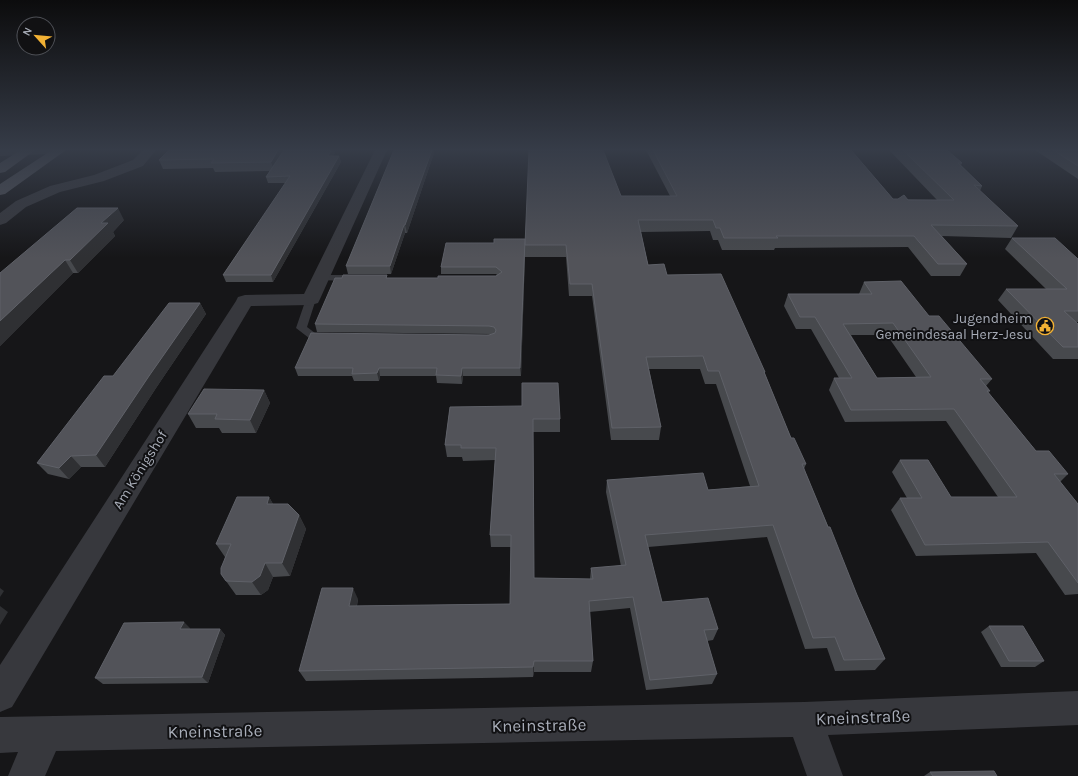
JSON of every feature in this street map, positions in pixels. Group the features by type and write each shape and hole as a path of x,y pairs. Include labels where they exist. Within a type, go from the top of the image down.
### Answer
{"street":[{"path":"0,220 21,204 55,189 66,186"},
{"path":"311,299 364,186"},
{"name":"Am Königshof","path":"0,695 245,301 311,299"},
{"name":"Kneinstraße","path":"0,735 804,719 1078,708"},
{"path":"804,719 825,776"},
{"path":"26,776 45,735"}],"lane":[{"path":"320,278 366,278"},
{"path":"311,299 301,328 313,336 336,336"}],"building":[{"path":"283,186 322,186 271,275 223,275"},
{"path":"379,186 419,186 390,266 346,266"},
{"path":"527,186 617,186 621,196 677,196 672,186 882,186 893,199 898,199 904,195 908,200 954,200 940,186 975,186 1018,226 931,225 967,264 938,264 914,236 776,236 778,238 724,238 720,228 716,228 713,220 638,220 648,265 664,264 667,275 721,274 765,372 791,438 794,438 806,464 802,464 885,659 844,660 835,637 813,638 773,525 645,535 662,602 708,598 718,629 704,630 717,674 650,680 633,597 589,601 593,661 534,661 533,667 299,671 322,588 353,588 349,606 510,604 511,535 490,535 496,448 461,448 461,445 445,445 450,407 522,406 522,383 558,383 560,419 533,419 534,578 593,579 591,568 626,565 607,480 703,473 708,490 759,486 719,371 708,371 703,356 646,357 661,427 612,428 592,284 570,284 566,245 525,245"},
{"path":"77,208 118,208 101,223 108,223 70,260 65,260 0,321 0,273"},
{"path":"1012,238 1055,238 1078,259 1078,311 1064,311 1078,324 1078,347 1063,347 1006,289 1067,289"},
{"path":"494,239 525,239 520,368 462,368 461,376 436,375 437,368 379,368 377,373 352,374 353,368 295,368 311,333 489,335 495,333 496,330 494,327 489,326 315,324 335,278 342,278 343,275 387,275 386,278 496,276 502,272 496,267 441,267 446,243 494,243"},
{"path":"901,281 929,316 939,316 992,379 980,379 990,391 987,391 1036,451 1049,451 1068,474 1054,474 1078,504 1078,583 1048,542 925,545 900,498 922,498 900,460 928,460 951,497 1017,497 954,409 851,410 834,378 852,378 815,317 800,317 788,294 872,294 864,282","holes":["893,323 931,377 877,378 843,324"]},
{"path":"169,303 200,303 96,455 71,456 59,468 37,463 104,376 113,376"},
{"path":"204,389 264,390 250,420 215,419 217,414 188,414"},
{"path":"237,497 269,497 267,504 288,504 299,515 282,563 265,563 260,576 252,582 226,581 221,574 221,568 231,544 216,544"},
{"path":"184,622 180,629 220,629 202,677 95,678 124,623"},
{"path":"989,626 1023,626 1044,661 1009,661"},
{"path":"994,771 997,776 933,776 930,772"}],"place":[{"name":"Jugendheim Gemeindesaal Herz-Jesu","path":"1045,326"}]}
